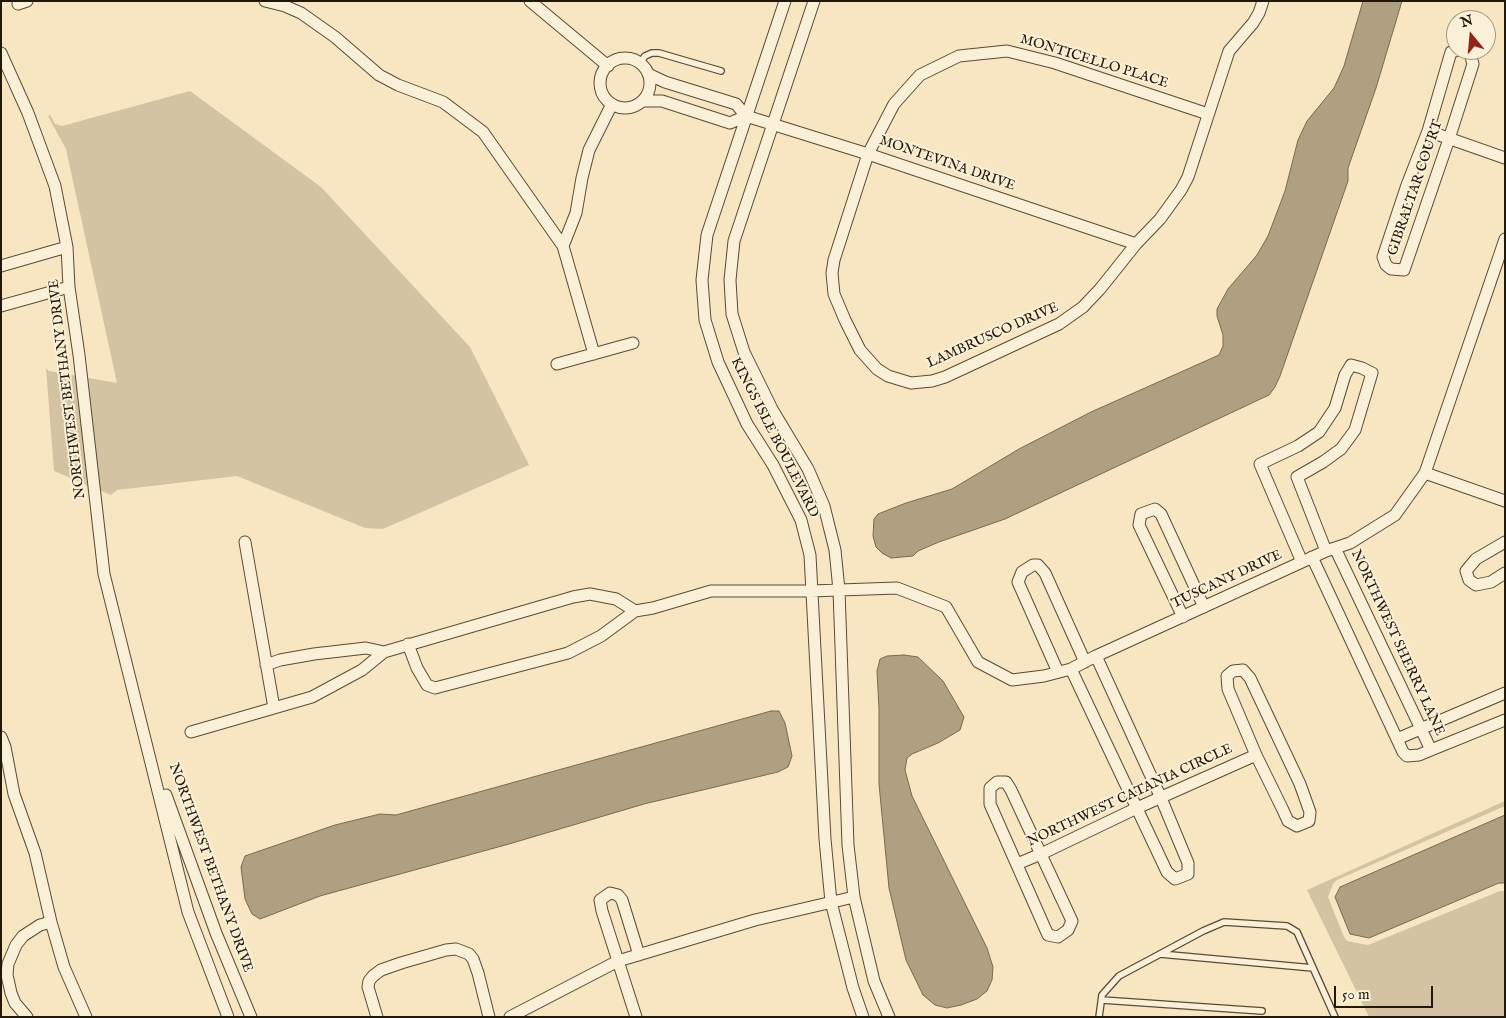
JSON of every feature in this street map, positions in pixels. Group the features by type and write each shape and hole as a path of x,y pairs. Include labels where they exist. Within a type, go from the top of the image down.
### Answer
{"street":[{"path":"265,1 301,13 335,37 379,75 398,85 443,102 483,132 563,246 594,354"},
{"path":"530,1 608,66"},
{"name":"KINGS ISLE BOULEVARD","path":"785,1 707,235 702,280 705,320 718,362 747,424 773,465 801,520 810,554 825,839 831,902 853,988 863,1017"},
{"name":"KINGS ISLE BOULEVARD","path":"814,1 734,241 730,280 732,314 748,360 772,409 808,469 824,506 835,550 839,590 848,845 854,897 874,981 889,1017"},
{"name":"LAMBRUSCO DRIVE","path":"868,154 838,246 832,273 832,284 838,306 860,350 877,369 902,382 920,383 945,377 1059,324 1083,307 1136,244 1160,219 1181,190 1188,176 1229,51 1256,18 1263,1"},
{"name":"MONTICELLO PLACE","path":"868,154 894,104 920,75 959,56 1006,51 1016,53 1055,63 1208,114"},
{"name":"NORTHWEST BETHANY DRIVE","path":"1,53 28,113 55,186 67,247 69,287 79,355 104,574 144,728 188,912 228,1017"},
{"path":"625,59 635,60 639,64 643,66 648,74 650,83 648,93 643,101 635,106 625,108 608,101 602,93 600,84 602,74 608,66 616,61 625,59"},
{"name":"GIBRALTAR COURT","path":"1449,60 1428,131 1407,185 1383,257 1386,265 1391,269 1404,270 1449,139 1473,64 1472,60"},
{"path":"643,101 662,101 730,123 746,116 736,104 664,82 648,74"},
{"path":"563,246 576,213 589,150 612,104"},
{"name":"MONTEVINA DRIVE","path":"746,116 868,154 1136,244"},
{"path":"1428,131 1505,158"},
{"name":"TUSCANY DRIVE","path":"635,611 711,591 811,591 897,588 946,607 978,662 1012,680 1044,676 1071,669 1307,559 1350,543 1395,515 1425,473 1505,239"},
{"path":"1,266 67,247"},
{"path":"1,306 69,287"},
{"path":"557,364 632,343"},
{"name":"NORTHWEST SHERRY LANE","path":"1351,365 1372,373 1356,430 1342,449 1297,477 1331,549 1431,750 1419,755 1407,756 1403,752 1260,464 1298,446 1319,432 1335,408 1345,375 1351,365"},
{"path":"1425,473 1505,501"},
{"path":"1183,617 1139,524 1141,514 1155,509 1161,514 1204,607"},
{"path":"245,542 274,708"},
{"path":"1505,542 1476,559 1466,570 1469,580 1476,585 1492,582 1505,574"},
{"path":"1058,672 1018,582 1022,572 1032,565 1038,565 1045,573 1085,662"},
{"path":"191,732 312,697 362,670 384,652 408,644 573,597 590,594 616,599 635,611 601,636 568,653 435,688 427,685 417,668 408,644"},
{"path":"266,666 280,660 314,654 366,648 384,652"},
{"path":"1071,669 1167,872 1174,879 1188,874 1188,863 1161,798 1096,656"},
{"path":"1243,670 1250,678 1300,784 1310,812 1309,821 1297,826 1288,821 1256,755 1228,689 1227,676 1233,671 1243,670"},
{"path":"1398,739 1505,693"},
{"path":"1431,750 1505,720"},
{"name":"NORTHWEST BETHANY DRIVE","path":"144,728 173,817 216,933 251,1017"},
{"path":"1,736 14,794 35,853 51,922 64,967 86,1017"},
{"name":"NORTHWEST CATANIA CIRCLE","path":"1017,864 1256,755"},
{"path":"997,782 1006,782 1012,790 1041,854 1072,921 1068,930 1058,936 1048,935 990,804 990,788 997,782"},
{"path":"636,1017 600,900 610,894 618,894 622,900 638,954"},
{"path":"510,1017 618,961 638,954 755,920 854,897"},
{"path":"27,1017 15,1003 11,993 7,975 8,964 16,945 23,936 40,925 51,922"},
{"path":"377,1017 368,987 369,981 373,976 381,970 401,963 456,949 469,954 473,959 489,1017"}],"lane":[{"path":"639,64 645,56 659,53 721,71"},
{"path":"1099,1017 1102,995 1119,976 1203,931 1224,922 1287,926 1297,932 1335,1017"},
{"path":"1160,954 1313,968"},
{"path":"1102,1000 1262,1010"}],"shaded area":[{"path":"1363,1 1402,1 1376,88 1348,168 1348,181 1280,376 1269,395 1005,519 939,542 918,551 913,556 891,558 882,553 876,547 873,536 874,519 878,514 952,489 1019,449 1091,412 1219,355 1223,346 1223,335 1217,316 1217,309 1228,289 1257,255 1268,236 1285,191 1298,140 1307,121 1334,88 1344,66"},
{"path":"190,91 321,187 470,347 529,465 383,529 365,528 237,476 117,490 111,495 54,471 46,368 49,371 117,383 66,149 48,116 50,115 55,124 62,126"},
{"path":"904,655 918,657 943,681 964,717 960,730 907,758 905,770 912,796 987,948 993,967 992,980 987,991 977,999 947,1008 935,1005 923,995 906,960 889,888 879,784 877,671 880,659 887,656"},
{"path":"771,711 779,711 785,723 792,756 788,767 778,772 644,804 509,844 320,896 260,919 252,914 245,899 241,867 245,856 335,825 380,814 396,815"},
{"path":"1505,801 1505,806 1337,880 1333,884 1328,897 1347,941 1368,945 1500,891 1505,891 1505,1017 1369,1017 1307,890"},
{"path":"1505,815 1505,883 1499,883 1369,938 1350,934 1335,897 1340,887"}]}
